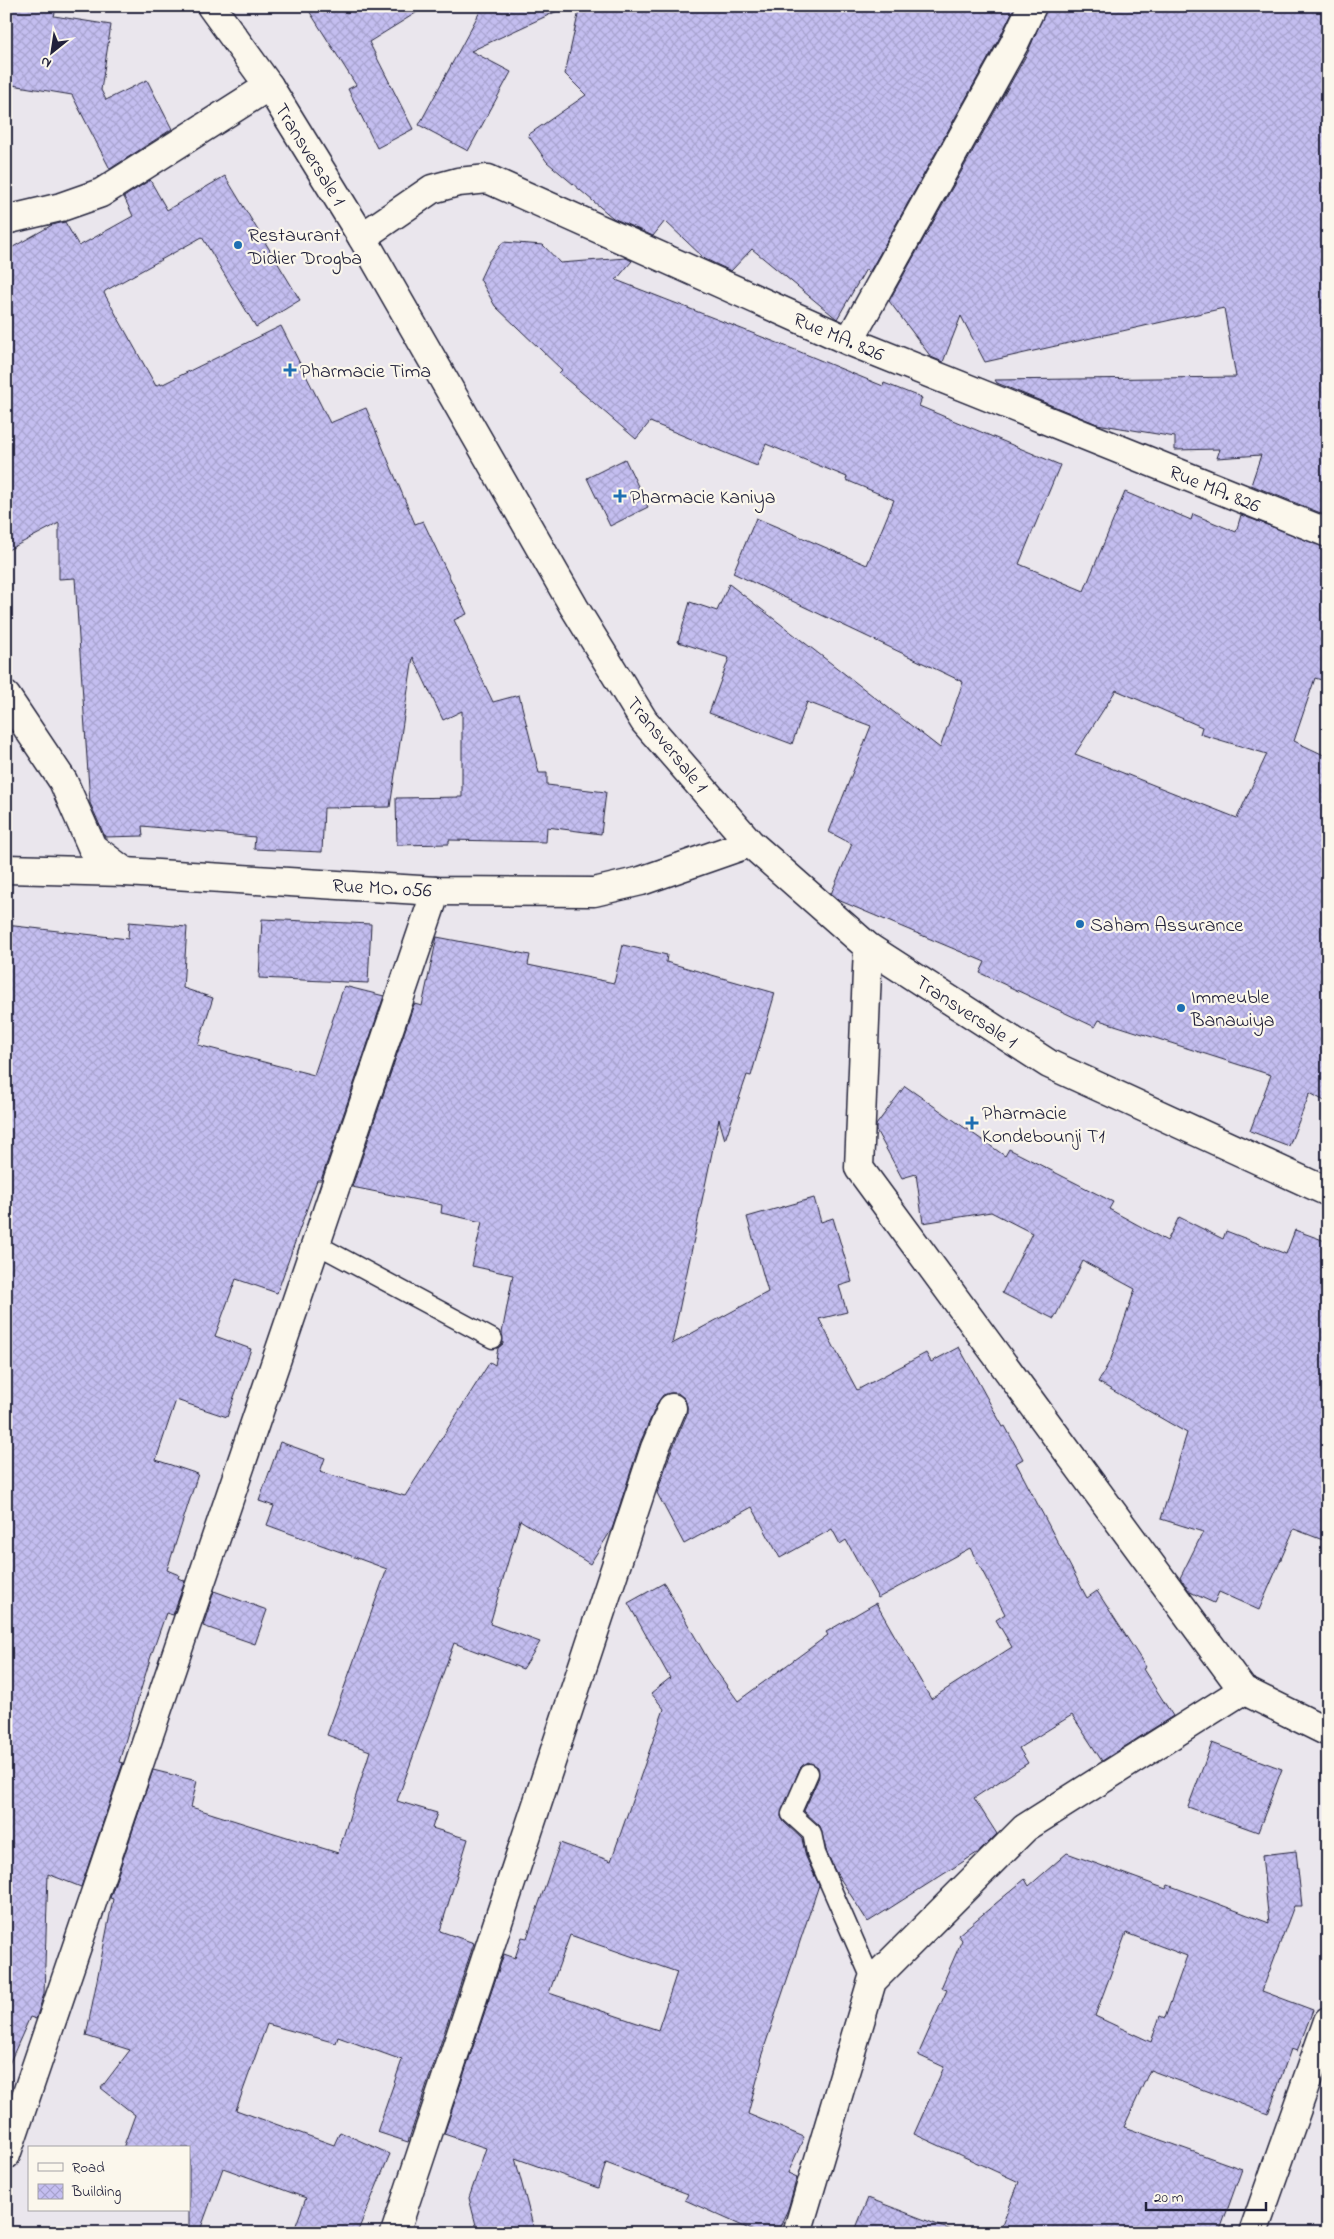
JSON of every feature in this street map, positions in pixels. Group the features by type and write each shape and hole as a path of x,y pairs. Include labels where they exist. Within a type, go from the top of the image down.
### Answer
{"street":[{"name":"Transversale 1","path":"211,6 269,86 362,238 574,607 644,721 750,842 868,948 1049,1064 1328,1192"},
{"path":"849,341 1014,44 1032,6"},
{"path":"6,220 61,207 101,193 269,86"},
{"name":"Rue MA. 826","path":"362,238 432,189 458,182 488,179 849,341 1328,534"},
{"path":"6,696 63,781 92,847 124,872"},
{"name":"Rue MO. 056","path":"6,869 124,872 436,891 594,892 642,881 750,842"},
{"path":"6,2155 436,891"},
{"path":"868,948 859,1168 1243,1690 1328,1732"},
{"path":"396,2233 655,1448 672,1408"},
{"path":"797,2233 872,1981 1025,1828 1243,1690"},
{"path":"1253,2233 1328,2022"}],"lane":[{"path":"316,1244 493,1339"},
{"path":"809,1773 791,1814 812,1833 816,1853 872,1981"}],"building":[{"path":"6,6 57,6 54,16 111,25 101,90 106,100 147,80 172,129 110,169 72,95 6,84"},
{"path":"306,6 427,6 369,42 413,129 377,148 348,89 356,85"},
{"path":"483,6 568,6 471,51 511,72 468,151 419,125"},
{"path":"580,6 1015,6 1000,37 869,273 866,269 837,319 752,249 731,271 705,259 665,221 653,236 613,218 547,162 528,135 586,95 565,74"},
{"path":"1047,6 1328,6 1328,516 1251,485 1261,455 1217,458 1220,449 1175,450 1175,437 1097,424 997,383 995,380 1236,377 1224,308 985,362 961,316 943,362 931,357 889,301 1028,52"},
{"path":"225,176 300,300 256,327 202,237 105,291 104,293 156,386 281,326 330,423 366,408 415,524 423,521 467,614 454,620 493,702 519,695 539,773 547,773 547,785 606,792 601,834 547,827 546,842 449,840 449,844 397,845 396,798 462,797 462,711 443,720 413,657 390,807 324,808 322,852 254,849 255,837 142,826 143,836 105,837 90,803 75,578 59,579 59,523 6,551 6,251 52,225 65,222 79,246 133,216 124,197 150,180 167,210"},
{"path":"503,242 543,245 560,263 626,258 632,261 616,280 883,386 884,383 922,398 919,406 1060,465 1019,564 1084,591 1125,492 1191,520 1193,514 1236,532 1241,515 1328,548 1328,682 1315,678 1294,741 1328,757 1328,1103 1310,1093 1289,1146 1250,1131 1271,1075 1099,1020 1095,1027 980,973 985,962 838,900 831,894 852,844 829,832 871,726 807,702 792,744 709,713 729,658 678,642 690,602 717,611 729,584 940,748 963,682 733,573 756,518 867,565 894,500 846,480 847,477 766,444 757,466 650,422 636,439 559,373 562,370 495,306 480,279 488,262","holes":["1116,690 1202,727 1200,734 1267,754 1237,818 1075,754"]},
{"path":"625,459 648,507 610,526 587,478"},
{"path":"262,919 371,924 368,983 259,978"},
{"path":"129,922 187,927 183,988 213,998 198,1045 314,1075 344,986 384,996 321,1180 317,1180 277,1293 236,1279 215,1336 251,1349 227,1417 176,1400 156,1460 198,1474 167,1570 179,1575 178,1578 185,1581 173,1615 166,1613 151,1656 119,1762 123,1763 81,1887 48,1874 44,1994 36,2019 30,2017 6,2071 6,925 128,939"},
{"path":"437,937 530,955 528,965 614,983 623,945 667,955 666,962 775,993 751,1076 747,1075 725,1140 719,1119 672,1344 768,1292 747,1217 814,1198 821,1222 833,1218 852,1282 839,1286 847,1312 819,1319 857,1390 926,1353 931,1362 959,1347 1023,1459 1016,1463 1087,1598 1097,1591 1146,1667 1143,1669 1173,1716 1102,1761 1072,1715 1019,1748 1028,1763 974,1798 997,1834 980,1851 868,1922 834,1869 826,1850 820,1826 804,1811 819,1777 818,1767 808,1762 800,1768 781,1816 784,1822 802,1839 806,1857 819,1885 760,2060 762,2061 748,2114 804,2137 788,2173 797,2177 788,2209 777,2233 758,2233 685,2200 688,2194 606,2163 598,2188 515,2158 535,2233 478,2233 469,2198 486,2148 444,2134 504,1954 515,1958 522,1937 527,1938 560,1843 611,1861 664,1709 651,1693 670,1678 628,1603 664,1583 709,1661 738,1701 828,1635 826,1632 876,1603 931,1699 1012,1647 996,1620 1005,1614 970,1548 878,1598 846,1540 840,1544 832,1529 780,1558 752,1507 684,1544 657,1493 670,1454 687,1414 685,1399 678,1393 663,1395 658,1402 640,1443 612,1529 590,1564 520,1520 490,1624 540,1642 523,1669 454,1643 397,1801 437,1813 432,1828 468,1839 440,1931 474,1943 408,2142 377,2132 402,2060 338,2037 336,2043 267,2024 236,2110 334,2145 340,2132 390,2154 357,2233 293,2233 306,2198 223,2168 199,2233 189,2233 190,2146 124,2146 135,2115 101,2088 130,2050 86,2036 113,1899 110,1898 153,1770 197,1781 191,1807 338,1853 370,1751 327,1735 387,1569 267,1525 274,1506 259,1501 280,1442 325,1458 320,1472 405,1496 490,1362 495,1365 498,1348 503,1344 502,1333 513,1275 472,1266 482,1222 441,1213 442,1205 352,1187 414,1004 422,1006","holes":["570,1935 677,1972 658,2030 549,1993"]},
{"path":"905,1086 1005,1156 1009,1149 1113,1202 1109,1209 1167,1241 1179,1217 1223,1239 1226,1231 1286,1254 1295,1230 1328,1242 1328,1542 1294,1529 1259,1610 1219,1592 1214,1603 1190,1592 1180,1578 1203,1532 1161,1519 1187,1433 1098,1382 1111,1359 1135,1289 1083,1261 1054,1319 1002,1293 1032,1233 991,1212 923,1223 916,1174 902,1178 876,1130 876,1125"},
{"path":"214,1591 267,1610 255,1644 203,1626"},
{"path":"1212,1743 1282,1769 1258,1832 1188,1807"},
{"path":"1296,1851 1302,1906 1294,1906 1262,1991 1313,2010 1297,2051 1291,2049 1268,2114 1150,2070 1124,2127 1242,2169 1219,2233 999,2233 1019,2182 914,2134 944,2067 918,2055 947,1990 941,1988 962,1940 958,1935 1025,1879 1029,1886 1067,1853 1166,1889 1168,1885 1269,1923 1262,1855","holes":["1126,1933 1187,1956 1165,2018 1160,2016 1151,2042 1095,2016"]},
{"path":"868,2198 951,2230 951,2233 854,2233"}],"place":[{"name":"Restaurant Didier Drogba","path":"238,245"},
{"name":"Pharmacie Tima","path":"290,370"},
{"name":"Pharmacie Kaniya","path":"620,496"},
{"name":"Saham Assurance","path":"1080,924"},
{"name":"Immeuble Banawiya","path":"1181,1008"},
{"name":"Pharmacie Kondebounji T1","path":"972,1123"}]}
